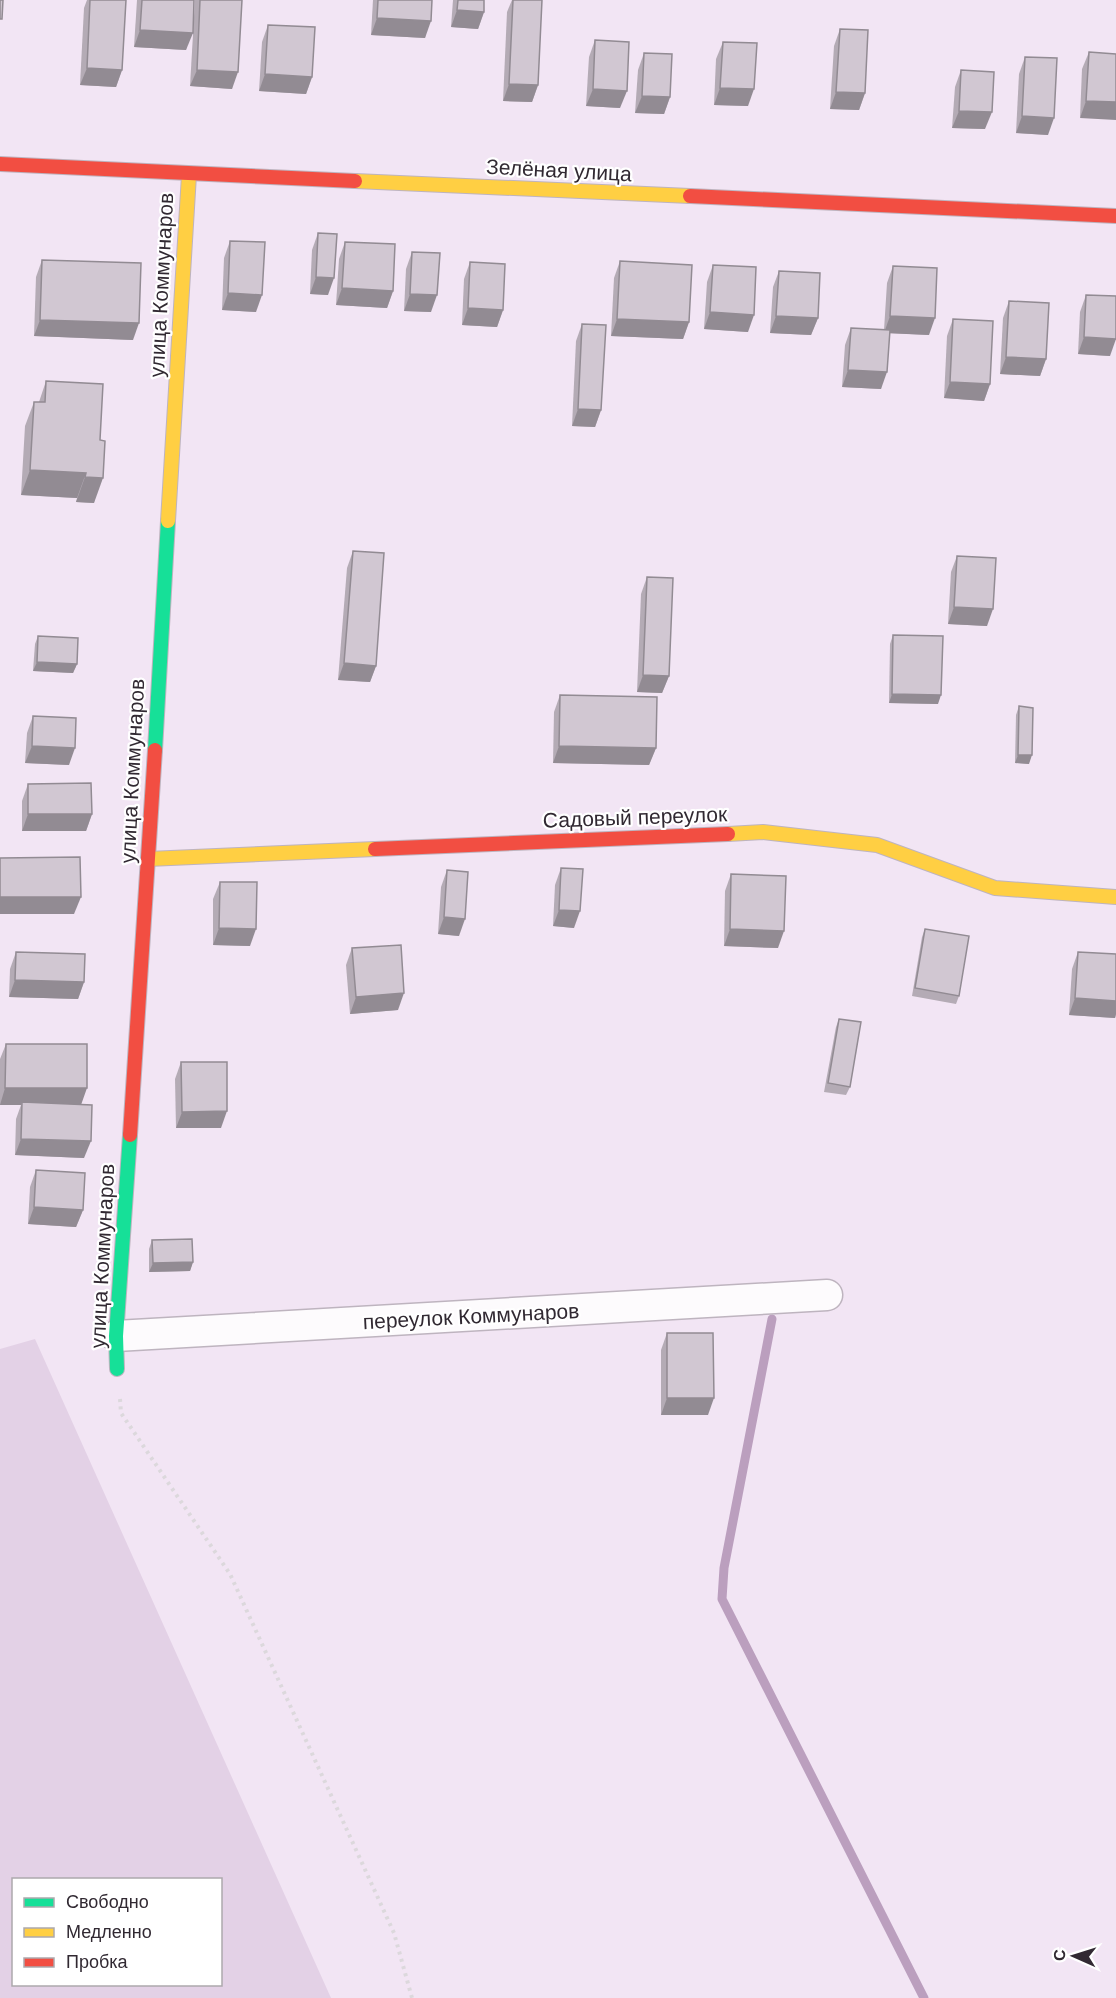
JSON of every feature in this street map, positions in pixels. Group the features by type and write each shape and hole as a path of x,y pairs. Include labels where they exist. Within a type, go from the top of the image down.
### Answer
{"street":[{"name":"Зелёная улица","path":"0,164 189,175 1116,216"},
{"name":"улица Коммунаров","path":"117,1369 116,1336 148,859 189,175"},
{"name":"Садовый переулок","path":"148,859 763,832 877,845 995,888 1116,897"},
{"name":"переулок Коммунаров","path":"116,1336 827,1295"}],"path":[{"path":"117,1369 121,1413 230,1574 394,1933 412,1998"}],"shaded area":[{"path":"35,1339 331,1998 0,1998 0,1349"}],"building":[{"path":"0,0 3,0 2,19 0,19"},
{"path":"90,0 126,0 122,70 87,68"},
{"path":"142,0 194,0 193,33 140,30"},
{"path":"200,0 242,0 238,72 197,70"},
{"path":"378,0 432,0 431,21 377,18"},
{"path":"458,0 484,0 484,12 457,10"},
{"path":"513,0 542,0 538,85 509,84"},
{"path":"268,25 315,27 312,77 265,74"},
{"path":"840,29 868,30 865,93 836,92"},
{"path":"595,40 629,42 627,91 593,89"},
{"path":"723,42 757,43 754,89 720,88"},
{"path":"1089,52 1116,54 1116,102 1086,101"},
{"path":"644,53 672,54 670,97 642,96"},
{"path":"1025,57 1057,58 1054,118 1022,116"},
{"path":"961,70 994,72 992,112 959,111"},
{"path":"318,233 337,234 334,278 316,277"},
{"path":"230,241 265,242 262,295 228,293"},
{"path":"345,242 395,244 393,291 342,288"},
{"path":"412,252 440,253 437,295 410,294"},
{"path":"42,260 141,263 139,323 40,320"},
{"path":"620,261 692,265 689,322 617,319"},
{"path":"470,262 505,264 503,310 468,308"},
{"path":"713,265 756,267 754,315 710,312"},
{"path":"893,266 937,268 935,318 890,316"},
{"path":"779,271 820,273 818,318 776,316"},
{"path":"1086,295 1116,296 1116,339 1084,337"},
{"path":"1009,301 1049,303 1046,359 1006,357"},
{"path":"953,319 993,321 990,384 950,382"},
{"path":"582,324 606,325 601,410 578,409"},
{"path":"851,328 890,330 887,372 848,370"},
{"path":"46,381 103,384 100,440 105,441 103,478 85,477 86,473 30,470 34,402 45,402"},
{"path":"353,551 384,553 376,666 344,663"},
{"path":"957,556 996,558 993,609 954,607"},
{"path":"647,577 673,578 669,676 643,675"},
{"path":"893,635 943,636 941,695 892,694"},
{"path":"38,636 78,638 77,664 37,662"},
{"path":"560,695 657,697 656,748 559,746"},
{"path":"1019,706 1033,708 1032,755 1018,755"},
{"path":"33,716 76,718 75,748 32,746"},
{"path":"91,783 92,814 28,814 28,784"},
{"path":"80,857 81,897 0,897 0,858"},
{"path":"561,868 583,869 580,911 559,910"},
{"path":"447,870 468,872 465,919 444,917"},
{"path":"731,874 786,876 784,931 730,929"},
{"path":"220,882 257,882 256,929 219,928"},
{"path":"925,929 969,936 959,996 915,988"},
{"path":"401,945 404,993 356,997 352,948"},
{"path":"16,952 85,954 84,982 15,980"},
{"path":"1078,952 1116,954 1116,1001 1075,998"},
{"path":"839,1019 861,1022 850,1087 828,1083"},
{"path":"6,1044 87,1044 87,1088 5,1088"},
{"path":"181,1062 227,1062 227,1111 182,1112"},
{"path":"22,1102 92,1105 91,1141 21,1139"},
{"path":"36,1170 85,1173 83,1210 34,1207"},
{"path":"192,1239 193,1262 153,1263 152,1240"},
{"path":"667,1333 713,1333 714,1398 667,1398"}],"waterway":[{"path":"772,1319 724,1568 722,1599 924,1998"}],"traffic: fast":[{"path":"155,750 168,521"},
{"path":"117,1369 116,1336 130,1135"}],"traffic: slow":[{"path":"168,521 189,175"},
{"path":"355,181 690,196"},
{"path":"728,834 763,832 877,845 995,888 1116,897"},
{"path":"148,859 375,849"}],"traffic: jam":[{"path":"0,164 355,181"},
{"path":"690,196 1116,216"},
{"path":"130,1135 155,750"},
{"path":"375,849 728,834"}]}
